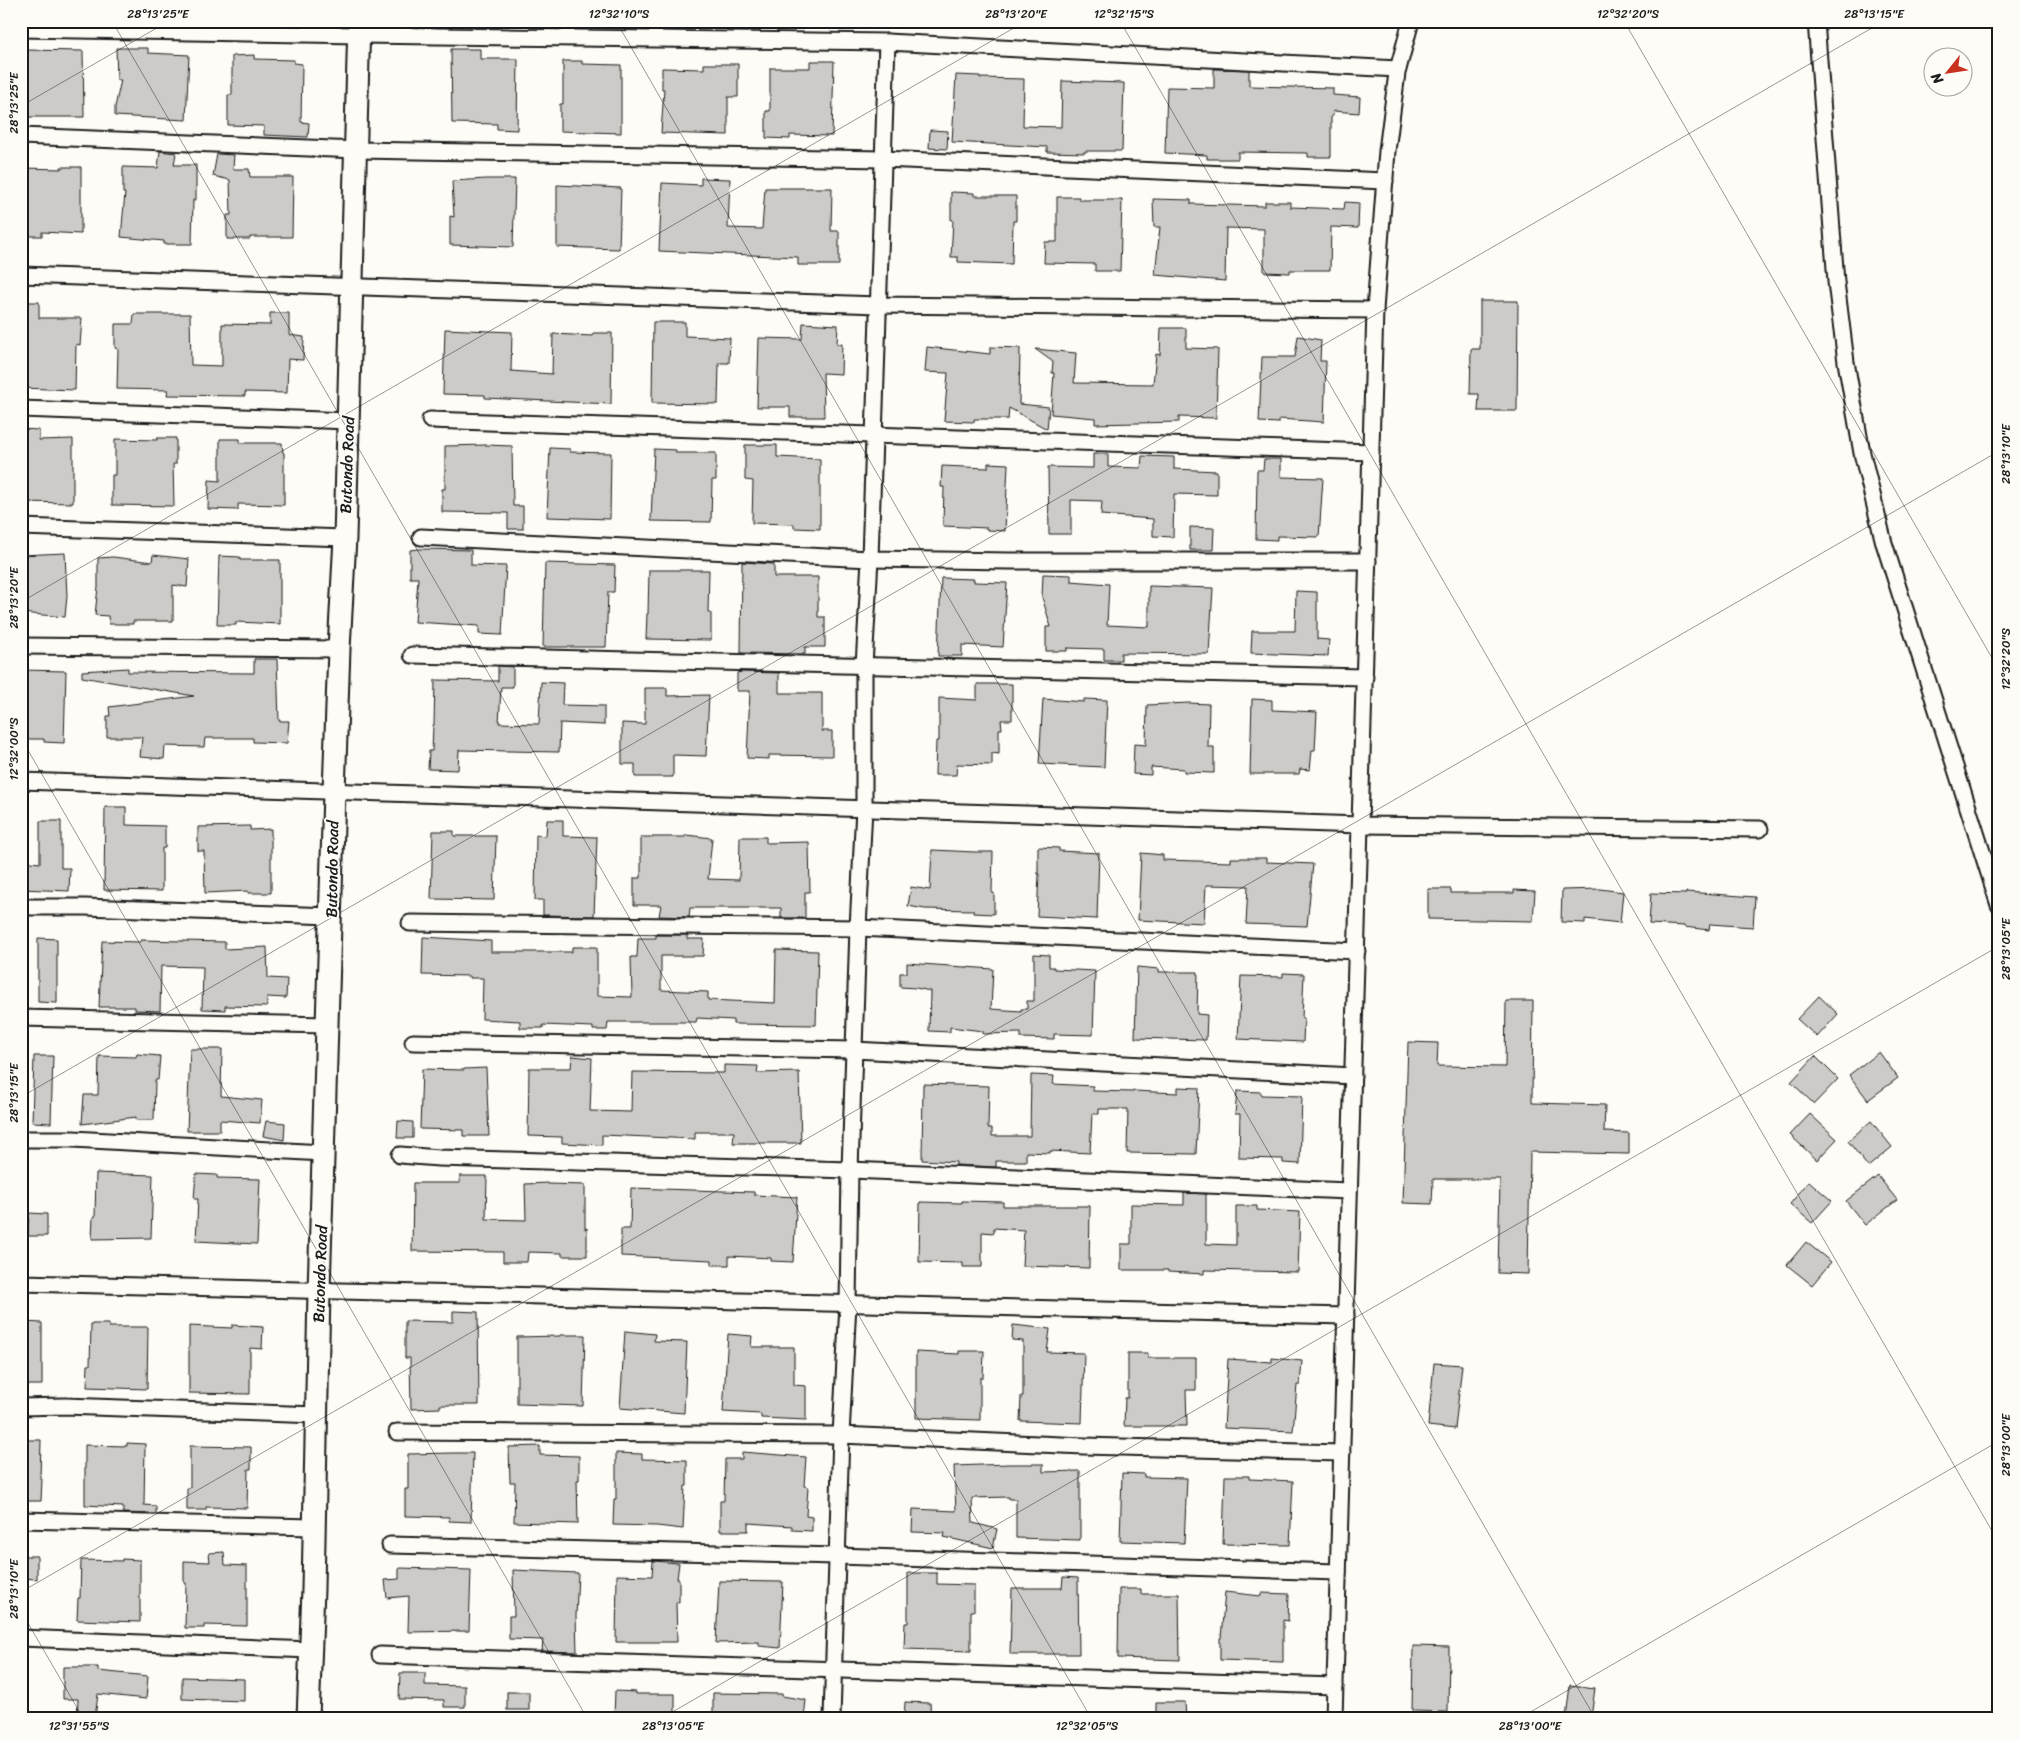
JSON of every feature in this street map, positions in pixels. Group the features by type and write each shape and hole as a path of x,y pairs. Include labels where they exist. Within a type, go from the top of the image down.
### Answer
{"street":[{"path":"1334,1718 1375,310 1385,180 1398,69 1411,21"},
{"path":"1816,21 1836,282 1846,362 1862,453 1884,543 1999,905"},
{"path":"21,29 359,28 887,42 1398,69"},
{"name":"Butondo Road","path":"308,1718 334,792 349,421 359,28"},
{"path":"832,1718 841,1435 848,1304 850,1170 858,928 864,808 864,666 870,558 887,42"},
{"path":"21,136 357,150 883,159 1385,180"},
{"path":"21,275 878,305 1375,310"},
{"path":"21,409 349,421"},
{"path":"430,420 1371,452"},
{"path":"21,527 345,538"},
{"path":"421,537 870,558 1368,560"},
{"path":"21,646 339,649"},
{"path":"412,655 1365,677"},
{"path":"21,781 1360,825 1760,829"},
{"path":"21,907 85,907 331,916"},
{"path":"410,923 858,928 1357,951"},
{"path":"21,1018 327,1025"},
{"path":"413,1042 854,1050 1353,1076"},
{"path":"21,1139 324,1153"},
{"path":"400,1155 439,1158 850,1170 1349,1191"},
{"path":"21,1283 1346,1316"},
{"path":"21,1407 65,1406 316,1415"},
{"path":"397,1432 841,1435 1084,1446 1342,1453"},
{"path":"21,1520 314,1527"},
{"path":"390,1545 838,1556 1338,1572"},
{"path":"21,1638 311,1650"},
{"path":"380,1655 1335,1686"}],"building":[{"path":"116,48 148,48 148,53 189,55 186,120 115,116 121,80 117,80"},
{"path":"451,49 480,49 480,59 518,59 517,130 497,129 497,124 452,123"},
{"path":"25,50 83,51 84,117 24,117"},
{"path":"254,55 254,59 294,60 294,63 302,64 301,122 309,123 308,137 264,135 264,126 228,125 228,95 232,95 232,56"},
{"path":"563,61 582,61 582,64 621,65 621,133 560,131 560,104 563,104"},
{"path":"810,61 834,61 832,136 790,135 790,139 766,138 766,111 770,111 770,68 810,68"},
{"path":"704,64 738,64 738,97 728,97 728,135 661,133 664,89 662,89 662,68 704,69"},
{"path":"1214,69 1249,70 1249,86 1333,88 1333,95 1360,97 1359,113 1333,111 1333,116 1331,116 1331,157 1308,157 1308,153 1238,152 1238,159 1207,159 1207,155 1165,153 1167,87 1214,88"},
{"path":"956,75 980,76 980,78 1024,79 1023,126 1061,127 1062,81 1124,83 1122,151 1085,151 1085,153 1047,152 1047,147 952,142"},
{"path":"930,130 948,131 947,149 929,148"},
{"path":"160,151 176,153 174,165 196,165 196,200 193,200 192,244 164,244 164,241 121,237 125,193 123,193 123,167 158,168"},
{"path":"217,154 234,155 233,169 249,169 250,177 293,177 292,237 227,239 227,215 231,215 230,180 213,176"},
{"path":"61,167 81,167 81,234 42,232 42,236 21,236 23,168 61,169"},
{"path":"701,178 730,179 728,228 762,229 765,188 832,188 831,231 839,231 839,265 798,265 798,257 659,251 662,183 701,185"},
{"path":"515,179 513,247 450,245 450,216 454,217 452,181"},
{"path":"557,185 621,188 619,249 557,247"},
{"path":"951,192 974,193 974,196 1016,196 1016,221 1013,221 1012,264 958,262 958,257 951,257 953,220 951,220"},
{"path":"1057,197 1079,197 1079,200 1122,200 1120,271 1095,271 1095,264 1044,263 1045,242 1057,242"},
{"path":"1153,199 1191,200 1191,204 1265,206 1265,202 1290,202 1290,207 1344,209 1345,202 1359,203 1358,228 1331,227 1330,270 1290,270 1290,273 1264,272 1264,229 1226,228 1225,281 1155,275 1160,227 1154,227"},
{"path":"1480,301 1518,301 1517,411 1478,411 1479,394 1470,394 1471,349 1480,349"},
{"path":"21,302 39,302 39,318 82,318 80,345 76,344 75,390 21,388"},
{"path":"270,313 289,313 289,335 304,337 303,360 288,359 287,393 245,392 245,396 167,395 168,390 117,389 118,349 115,348 115,324 133,324 134,314 190,314 191,365 222,366 222,324 270,325"},
{"path":"653,322 685,322 685,336 730,338 729,363 719,363 718,404 652,403"},
{"path":"803,323 838,325 837,344 842,344 841,374 823,373 824,417 790,417 790,407 757,407 759,338 802,339"},
{"path":"1161,328 1186,328 1186,348 1218,349 1216,418 1179,417 1179,422 1095,424 1095,418 1051,414 1053,362 1035,349 1076,353 1074,383 1153,384 1156,354 1160,355"},
{"path":"445,329 512,332 511,371 552,374 553,334 592,336 593,333 612,333 611,404 443,394"},
{"path":"1298,336 1321,340 1320,361 1326,361 1324,422 1279,419 1279,423 1259,422 1262,357 1295,357"},
{"path":"927,347 990,354 990,347 1020,348 1019,404 1049,407 1047,429 1009,408 1008,419 974,419 974,422 944,421 948,373 925,372"},
{"path":"21,429 39,430 39,440 73,439 73,503 21,502"},
{"path":"157,438 176,438 176,464 173,464 174,506 112,505 112,475 115,475 115,439 157,440"},
{"path":"220,439 240,439 240,443 282,443 284,453 284,505 238,504 238,510 208,509 209,480 220,481"},
{"path":"745,445 777,445 777,457 820,459 820,529 794,528 794,524 752,523 753,481 745,480"},
{"path":"445,446 512,446 513,506 523,506 523,529 508,529 508,513 442,512 442,489 445,489"},
{"path":"550,448 570,449 570,452 611,453 610,519 547,517"},
{"path":"654,449 676,450 676,453 716,453 716,480 712,480 711,522 651,521"},
{"path":"1093,454 1108,454 1108,467 1141,468 1142,456 1174,457 1174,469 1217,471 1217,495 1174,494 1173,537 1153,536 1153,519 1101,515 1102,501 1071,500 1071,534 1049,534 1048,467 1093,468"},
{"path":"1264,459 1281,459 1281,477 1323,478 1319,537 1277,536 1277,540 1256,539 1257,470 1263,470"},
{"path":"988,463 1008,464 1005,531 987,530 987,528 943,526 944,487 941,487 942,466 988,468"},
{"path":"1190,527 1214,528 1213,550 1190,550"},
{"path":"410,550 471,550 471,565 506,566 502,635 479,634 479,626 415,622 418,578 410,578"},
{"path":"65,553 67,596 65,617 21,613 21,555"},
{"path":"153,555 189,559 187,587 173,585 173,621 133,621 133,624 109,624 108,616 95,615 98,587 98,558 113,557 152,562"},
{"path":"219,556 240,557 240,560 280,560 280,624 236,622 236,625 217,625"},
{"path":"742,562 774,564 774,577 818,577 818,617 825,617 825,647 805,647 805,654 741,653"},
{"path":"545,563 615,565 614,592 608,592 606,647 543,647"},
{"path":"649,570 709,570 708,613 711,613 711,640 646,639"},
{"path":"1043,574 1071,575 1071,581 1109,584 1107,625 1149,627 1149,586 1213,588 1209,654 1121,653 1121,660 1104,660 1104,649 1067,648 1067,651 1046,651 1046,627 1051,627 1042,597"},
{"path":"941,578 1007,583 1003,647 962,645 962,656 938,656"},
{"path":"1296,591 1317,592 1317,639 1329,640 1328,656 1251,653 1252,631 1295,631"},
{"path":"254,659 277,659 279,721 289,721 287,743 253,742 253,738 205,738 204,747 165,746 164,759 140,757 142,737 107,737 107,716 110,716 109,707 194,696 82,677 82,671 128,668 128,672 254,673"},
{"path":"498,666 513,667 513,687 501,687 499,723 539,724 541,682 563,683 562,705 604,706 604,725 560,723 559,752 459,750 458,770 428,769 429,751 432,751 435,680 498,681"},
{"path":"21,670 66,671 64,743 44,742 44,739 21,739"},
{"path":"737,673 779,673 779,693 822,693 822,731 832,731 832,756 769,755 769,759 747,758 750,691 737,691"},
{"path":"977,684 1012,684 1012,720 1001,720 1002,729 999,729 999,754 992,753 992,765 957,764 956,775 935,775 936,741 939,741 939,698 977,700"},
{"path":"645,688 667,688 667,696 709,695 706,756 673,755 673,777 635,777 635,764 622,764 622,723 645,724"},
{"path":"1043,699 1084,702 1084,699 1107,700 1104,767 1039,764"},
{"path":"1252,699 1272,700 1272,710 1317,712 1315,750 1312,750 1310,770 1300,769 1299,774 1250,774"},
{"path":"1209,704 1208,747 1214,747 1214,773 1184,772 1184,769 1151,767 1151,775 1133,774 1134,744 1146,745 1147,705"},
{"path":"105,807 126,807 126,825 165,826 165,848 162,848 162,891 104,890"},
{"path":"547,820 563,820 563,836 597,837 594,916 543,915 543,900 535,900 536,835 546,836"},
{"path":"40,821 61,821 61,868 70,868 69,891 21,889 21,861 40,863"},
{"path":"250,826 250,830 271,829 271,893 248,893 248,891 205,893 204,851 198,851 198,827"},
{"path":"433,831 454,831 454,836 496,836 494,900 431,899"},
{"path":"686,835 712,838 708,879 739,880 740,837 766,837 766,843 809,842 810,892 805,892 805,918 781,918 781,908 690,908 689,917 659,916 661,905 634,905 634,878 641,878 641,837 685,837"},
{"path":"1038,847 1059,848 1059,851 1099,853 1097,919 1037,916"},
{"path":"932,850 993,852 992,893 994,893 994,914 973,913 973,910 925,909 908,906 911,887 930,890"},
{"path":"1141,853 1163,855 1163,860 1231,862 1231,858 1266,858 1266,862 1313,864 1307,926 1246,924 1248,886 1206,885 1204,923 1138,920"},
{"path":"1428,889 1451,889 1451,893 1535,891 1533,921 1428,919"},
{"path":"1600,889 1623,892 1620,923 1585,919 1585,923 1561,922 1562,890"},
{"path":"1686,892 1755,897 1753,927 1710,924 1709,930 1649,924 1651,893 1686,894"},
{"path":"656,935 687,935 687,939 704,939 703,956 661,956 661,990 708,992 708,1000 775,1003 776,950 818,951 816,1025 733,1024 733,1020 697,1018 696,1022 608,1022 607,1030 593,1030 593,1027 543,1025 543,1028 520,1028 520,1021 482,1019 483,978 422,975 423,937 491,941 491,952 572,952 572,947 597,947 597,996 632,997 631,957 637,957 638,938 656,938"},
{"path":"38,938 57,939 57,1003 38,1002"},
{"path":"141,940 225,942 225,949 267,947 268,978 287,979 286,998 267,997 267,1007 225,1006 225,1010 202,1009 203,967 161,966 160,1011 135,1010 135,1007 99,1007 102,941 141,942"},
{"path":"1034,954 1049,955 1049,967 1054,967 1054,969 1095,971 1093,1035 1054,1034 1054,1039 1021,1038 1021,1033 983,1034 983,1031 950,1027 950,1032 929,1031 930,991 900,987 900,973 907,973 907,963 993,969 991,1009 1021,1011 1021,1009 1027,1009 1027,1001 1034,1001"},
{"path":"1137,967 1159,969 1159,972 1198,972 1197,1014 1207,1015 1206,1040 1135,1038"},
{"path":"1283,973 1304,974 1303,1042 1238,1039 1241,976 1283,977"},
{"path":"1819,996 1838,1014 1817,1037 1797,1019"},
{"path":"1506,1001 1533,1001 1532,1103 1605,1105 1604,1132 1629,1133 1629,1154 1530,1152 1528,1274 1498,1273 1500,1179 1433,1179 1432,1204 1403,1203 1408,1042 1438,1043 1437,1066 1505,1067"},
{"path":"190,1049 222,1049 221,1096 262,1100 260,1123 220,1120 220,1131 187,1131"},
{"path":"1879,1052 1898,1078 1868,1100 1849,1075"},
{"path":"137,1054 160,1056 158,1080 155,1080 154,1120 136,1120 136,1117 82,1124 84,1095 98,1095 99,1056 136,1057"},
{"path":"34,1056 53,1056 51,1123 32,1122"},
{"path":"572,1056 592,1058 590,1111 631,1112 632,1072 724,1073 724,1065 758,1066 757,1073 799,1072 801,1143 733,1143 734,1132 695,1132 695,1139 602,1135 602,1145 562,1143 562,1137 528,1136 529,1068 571,1068"},
{"path":"1815,1056 1838,1079 1814,1104 1791,1082"},
{"path":"486,1068 489,1136 463,1136 463,1130 420,1129 422,1069 464,1070"},
{"path":"1031,1075 1054,1076 1053,1084 1093,1086 1093,1091 1178,1093 1178,1087 1199,1088 1196,1154 1127,1153 1128,1109 1099,1109 1099,1114 1092,1114 1090,1153 1026,1152 1026,1161 996,1161 996,1167 956,1165 956,1162 922,1160 923,1084 989,1086 988,1128 992,1128 992,1136 1030,1136"},
{"path":"1237,1091 1261,1092 1261,1095 1302,1096 1300,1164 1283,1163 1283,1159 1239,1158 1240,1114 1235,1114"},
{"path":"1810,1114 1837,1139 1817,1160 1790,1135"},
{"path":"266,1121 285,1123 284,1140 263,1136"},
{"path":"398,1121 413,1122 413,1138 397,1138"},
{"path":"1871,1121 1892,1147 1868,1167 1848,1141"},
{"path":"96,1173 153,1175 151,1238 92,1239 93,1217 95,1217"},
{"path":"196,1174 217,1175 217,1178 260,1179 257,1244 196,1241 198,1199 194,1199"},
{"path":"460,1176 487,1176 486,1219 526,1220 525,1184 585,1185 587,1256 562,1256 562,1253 528,1252 527,1262 503,1262 503,1252 412,1251 413,1183 460,1183"},
{"path":"1878,1176 1897,1200 1865,1225 1846,1201"},
{"path":"1809,1181 1832,1201 1812,1223 1790,1204"},
{"path":"631,1188 754,1192 754,1195 797,1197 793,1262 771,1261 771,1258 729,1256 729,1265 712,1265 712,1260 621,1256 621,1229 630,1229"},
{"path":"1184,1193 1206,1194 1206,1244 1236,1245 1236,1206 1257,1206 1257,1210 1300,1212 1298,1272 1204,1270 1204,1274 1168,1272 1168,1270 1121,1270 1121,1244 1131,1244 1131,1204 1184,1205"},
{"path":"962,1201 1003,1202 1003,1206 1090,1206 1089,1268 1022,1266 1024,1230 994,1228 994,1233 982,1232 982,1267 963,1267 963,1263 919,1262 920,1202 962,1203"},
{"path":"29,1213 47,1214 47,1236 28,1236"},
{"path":"1806,1242 1831,1262 1812,1285 1787,1265"},
{"path":"453,1311 478,1312 479,1405 440,1405 440,1408 411,1409 410,1358 405,1358 405,1321 453,1322"},
{"path":"23,1322 42,1323 42,1385 23,1385"},
{"path":"91,1324 109,1324 109,1327 148,1327 147,1389 87,1387 88,1365 90,1365"},
{"path":"232,1325 263,1327 262,1349 250,1348 250,1394 189,1393 189,1326 232,1328"},
{"path":"1013,1325 1050,1329 1047,1352 1084,1353 1082,1423 1020,1421 1021,1396 1023,1396 1023,1341 1012,1340"},
{"path":"625,1331 655,1334 654,1341 687,1342 684,1413 620,1408"},
{"path":"728,1334 752,1336 751,1347 794,1347 794,1385 806,1386 806,1420 761,1418 761,1414 723,1412"},
{"path":"585,1335 583,1406 517,1404 517,1337"},
{"path":"959,1351 984,1351 983,1378 980,1378 980,1420 916,1418 916,1352 959,1354"},
{"path":"1128,1353 1148,1353 1148,1358 1196,1358 1196,1390 1186,1390 1187,1426 1124,1426 1125,1398 1128,1398"},
{"path":"1272,1358 1302,1361 1300,1385 1297,1385 1293,1431 1224,1428 1228,1359 1272,1362"},
{"path":"1434,1363 1462,1365 1455,1429 1428,1426"},
{"path":"22,1440 41,1440 41,1501 23,1501"},
{"path":"127,1443 145,1444 144,1505 156,1506 156,1514 123,1513 123,1507 85,1505 85,1445 127,1446"},
{"path":"190,1446 251,1447 251,1469 248,1469 247,1508 206,1507 206,1510 187,1510 187,1488 190,1488"},
{"path":"540,1446 540,1455 579,1456 579,1480 577,1480 578,1524 514,1522 515,1482 510,1482 509,1447"},
{"path":"742,1452 806,1457 804,1486 808,1487 806,1516 812,1517 812,1531 792,1530 792,1526 748,1523 748,1531 720,1531 720,1501 724,1501 725,1459 742,1459"},
{"path":"473,1453 471,1522 449,1521 449,1517 405,1516 405,1489 408,1489 408,1454"},
{"path":"616,1453 642,1454 642,1459 687,1460 687,1486 685,1486 683,1529 657,1526 613,1525 614,1499 616,1499"},
{"path":"1043,1464 1043,1472 1080,1471 1080,1540 1016,1538 1016,1499 1009,1499 1009,1497 972,1498 973,1523 997,1529 993,1548 944,1537 945,1533 912,1532 913,1509 956,1511 954,1466"},
{"path":"1122,1473 1144,1474 1144,1477 1187,1478 1184,1543 1120,1541"},
{"path":"1225,1476 1249,1476 1249,1479 1293,1481 1290,1545 1223,1544"},
{"path":"224,1552 225,1565 247,1566 247,1626 204,1625 204,1628 185,1628 186,1583 184,1583 184,1561 210,1562 209,1553"},
{"path":"21,1556 37,1556 37,1579 21,1578"},
{"path":"122,1559 140,1560 140,1622 77,1620 78,1598 80,1598 81,1560 122,1561"},
{"path":"653,1561 679,1563 677,1579 679,1579 679,1602 676,1602 677,1642 616,1642 617,1575 652,1576"},
{"path":"399,1568 471,1570 469,1631 408,1632 409,1596 387,1598 385,1580 399,1579"},
{"path":"513,1570 578,1573 577,1652 542,1651 543,1640 509,1639 509,1616 514,1616"},
{"path":"908,1573 937,1573 937,1584 974,1585 974,1611 971,1611 971,1651 904,1649 905,1623 908,1623"},
{"path":"1063,1577 1078,1578 1079,1654 1010,1654 1012,1588 1062,1588"},
{"path":"719,1581 783,1582 780,1648 759,1646 759,1642 716,1643"},
{"path":"1119,1589 1141,1589 1141,1594 1179,1594 1180,1660 1118,1658"},
{"path":"1225,1592 1261,1596 1261,1593 1289,1594 1288,1621 1283,1620 1283,1662 1220,1660 1220,1638"},
{"path":"1413,1646 1449,1647 1448,1712 1412,1711"},
{"path":"63,1667 98,1667 98,1671 148,1676 146,1699 98,1694 95,1718 77,1718 78,1699 63,1699"},
{"path":"400,1673 425,1673 425,1685 465,1686 465,1707 444,1707 444,1700 399,1699"},
{"path":"182,1677 244,1679 244,1701 182,1699"},
{"path":"1570,1685 1595,1688 1591,1718 1566,1718"},
{"path":"615,1691 636,1692 636,1694 675,1694 675,1718 614,1717"},
{"path":"507,1692 529,1692 529,1710 507,1710"},
{"path":"713,1693 782,1694 782,1696 806,1700 804,1718 713,1718"},
{"path":"905,1702 930,1703 931,1718 904,1718"},
{"path":"1156,1702 1185,1702 1186,1718 1156,1718"}]}
